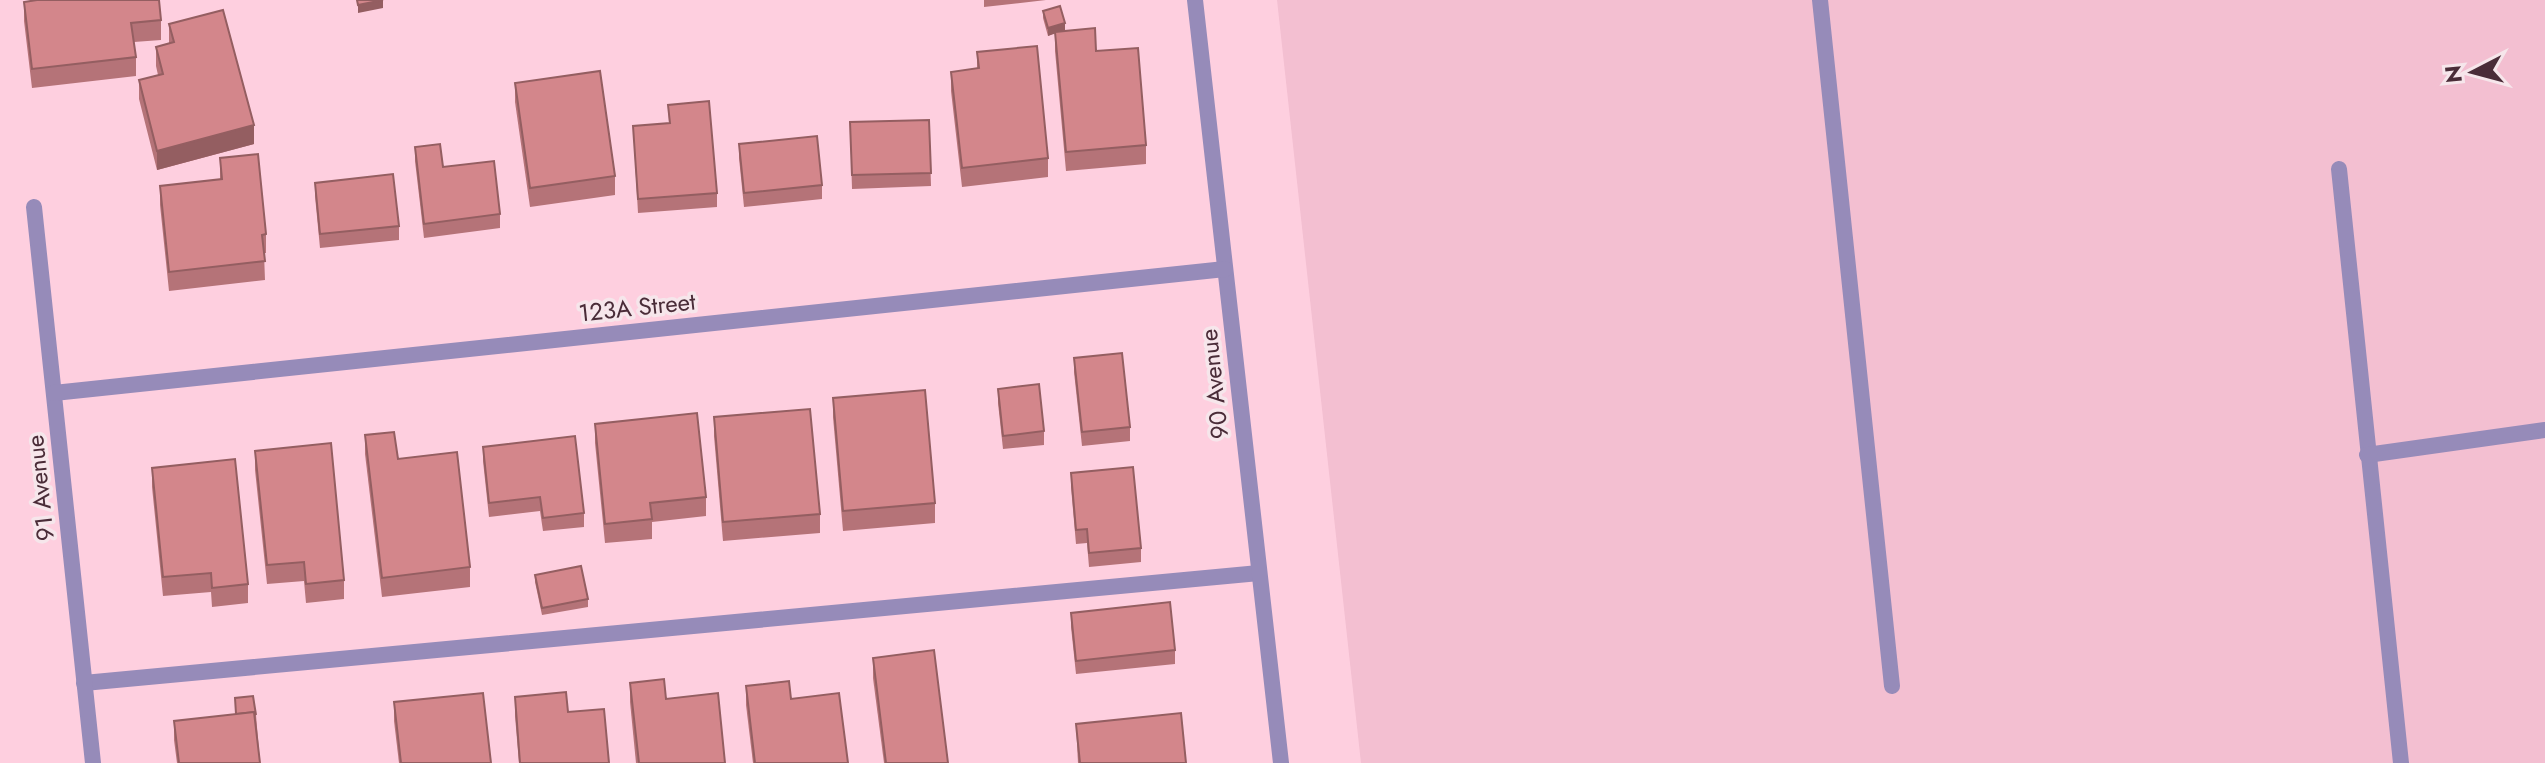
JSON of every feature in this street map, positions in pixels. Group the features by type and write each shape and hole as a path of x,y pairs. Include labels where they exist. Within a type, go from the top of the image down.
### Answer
{"street":[{"name":"90 Avenue","path":"1195,0 1281,763"},
{"path":"1820,0 1892,686"},
{"path":"2339,169 2401,763"},
{"name":"91 Avenue","path":"34,207 93,763"},
{"name":"123A Street","path":"54,393 1225,269"},
{"path":"2367,455 2545,430"},
{"path":"84,683 1259,573"}],"shaded area":[{"path":"1277,0 2545,0 2545,763 1361,763"}],"building":[{"path":"159,0 161,20 131,23 136,57 32,69 24,2"},
{"path":"357,0 383,0 358,5"},
{"path":"1060,6 1065,23 1048,28 1043,11"},
{"path":"223,10 254,125 157,151 139,80 163,74 156,47 174,42 169,24"},
{"path":"1095,28 1096,51 1138,48 1146,145 1066,152 1055,32"},
{"path":"1037,46 1048,158 962,168 951,72 979,68 977,52"},
{"path":"600,71 615,176 530,188 515,83"},
{"path":"709,101 717,193 638,199 633,126 670,123 668,105"},
{"path":"929,120 931,173 852,175 850,122"},
{"path":"817,136 822,185 744,193 739,144"},
{"path":"440,144 443,167 494,161 500,214 424,224 415,147"},
{"path":"258,154 266,234 262,235 265,261 169,272 160,186 222,179 220,158"},
{"path":"393,174 399,226 320,234 315,183"},
{"path":"1122,353 1130,427 1082,432 1074,358"},
{"path":"1039,384 1044,431 1003,436 998,389"},
{"path":"925,390 935,503 843,511 833,398"},
{"path":"810,409 820,514 723,522 714,417"},
{"path":"697,413 706,497 650,503 652,519 605,524 595,424"},
{"path":"394,432 398,459 457,452 470,567 382,578 365,435"},
{"path":"575,436 584,513 543,518 540,497 489,503 483,447"},
{"path":"331,443 344,580 306,584 304,562 267,565 255,451"},
{"path":"235,459 248,584 212,588 211,573 163,577 152,468"},
{"path":"1133,467 1141,548 1089,553 1087,529 1076,530 1071,473"},
{"path":"581,566 588,599 542,608 535,575"},
{"path":"1170,602 1175,650 1076,661 1071,613"},
{"path":"934,650 948,763 886,763 873,658"},
{"path":"664,679 666,699 718,693 725,763 639,763 630,683"},
{"path":"789,681 791,699 839,693 848,763 755,763 746,686"},
{"path":"566,692 568,712 604,709 609,763 520,763 515,697"},
{"path":"483,693 491,763 401,763 394,702"},
{"path":"253,696 256,715 254,712 236,714 235,698"},
{"path":"254,712 260,763 179,763 174,721"},
{"path":"1181,713 1186,763 1080,763 1076,724"}]}
